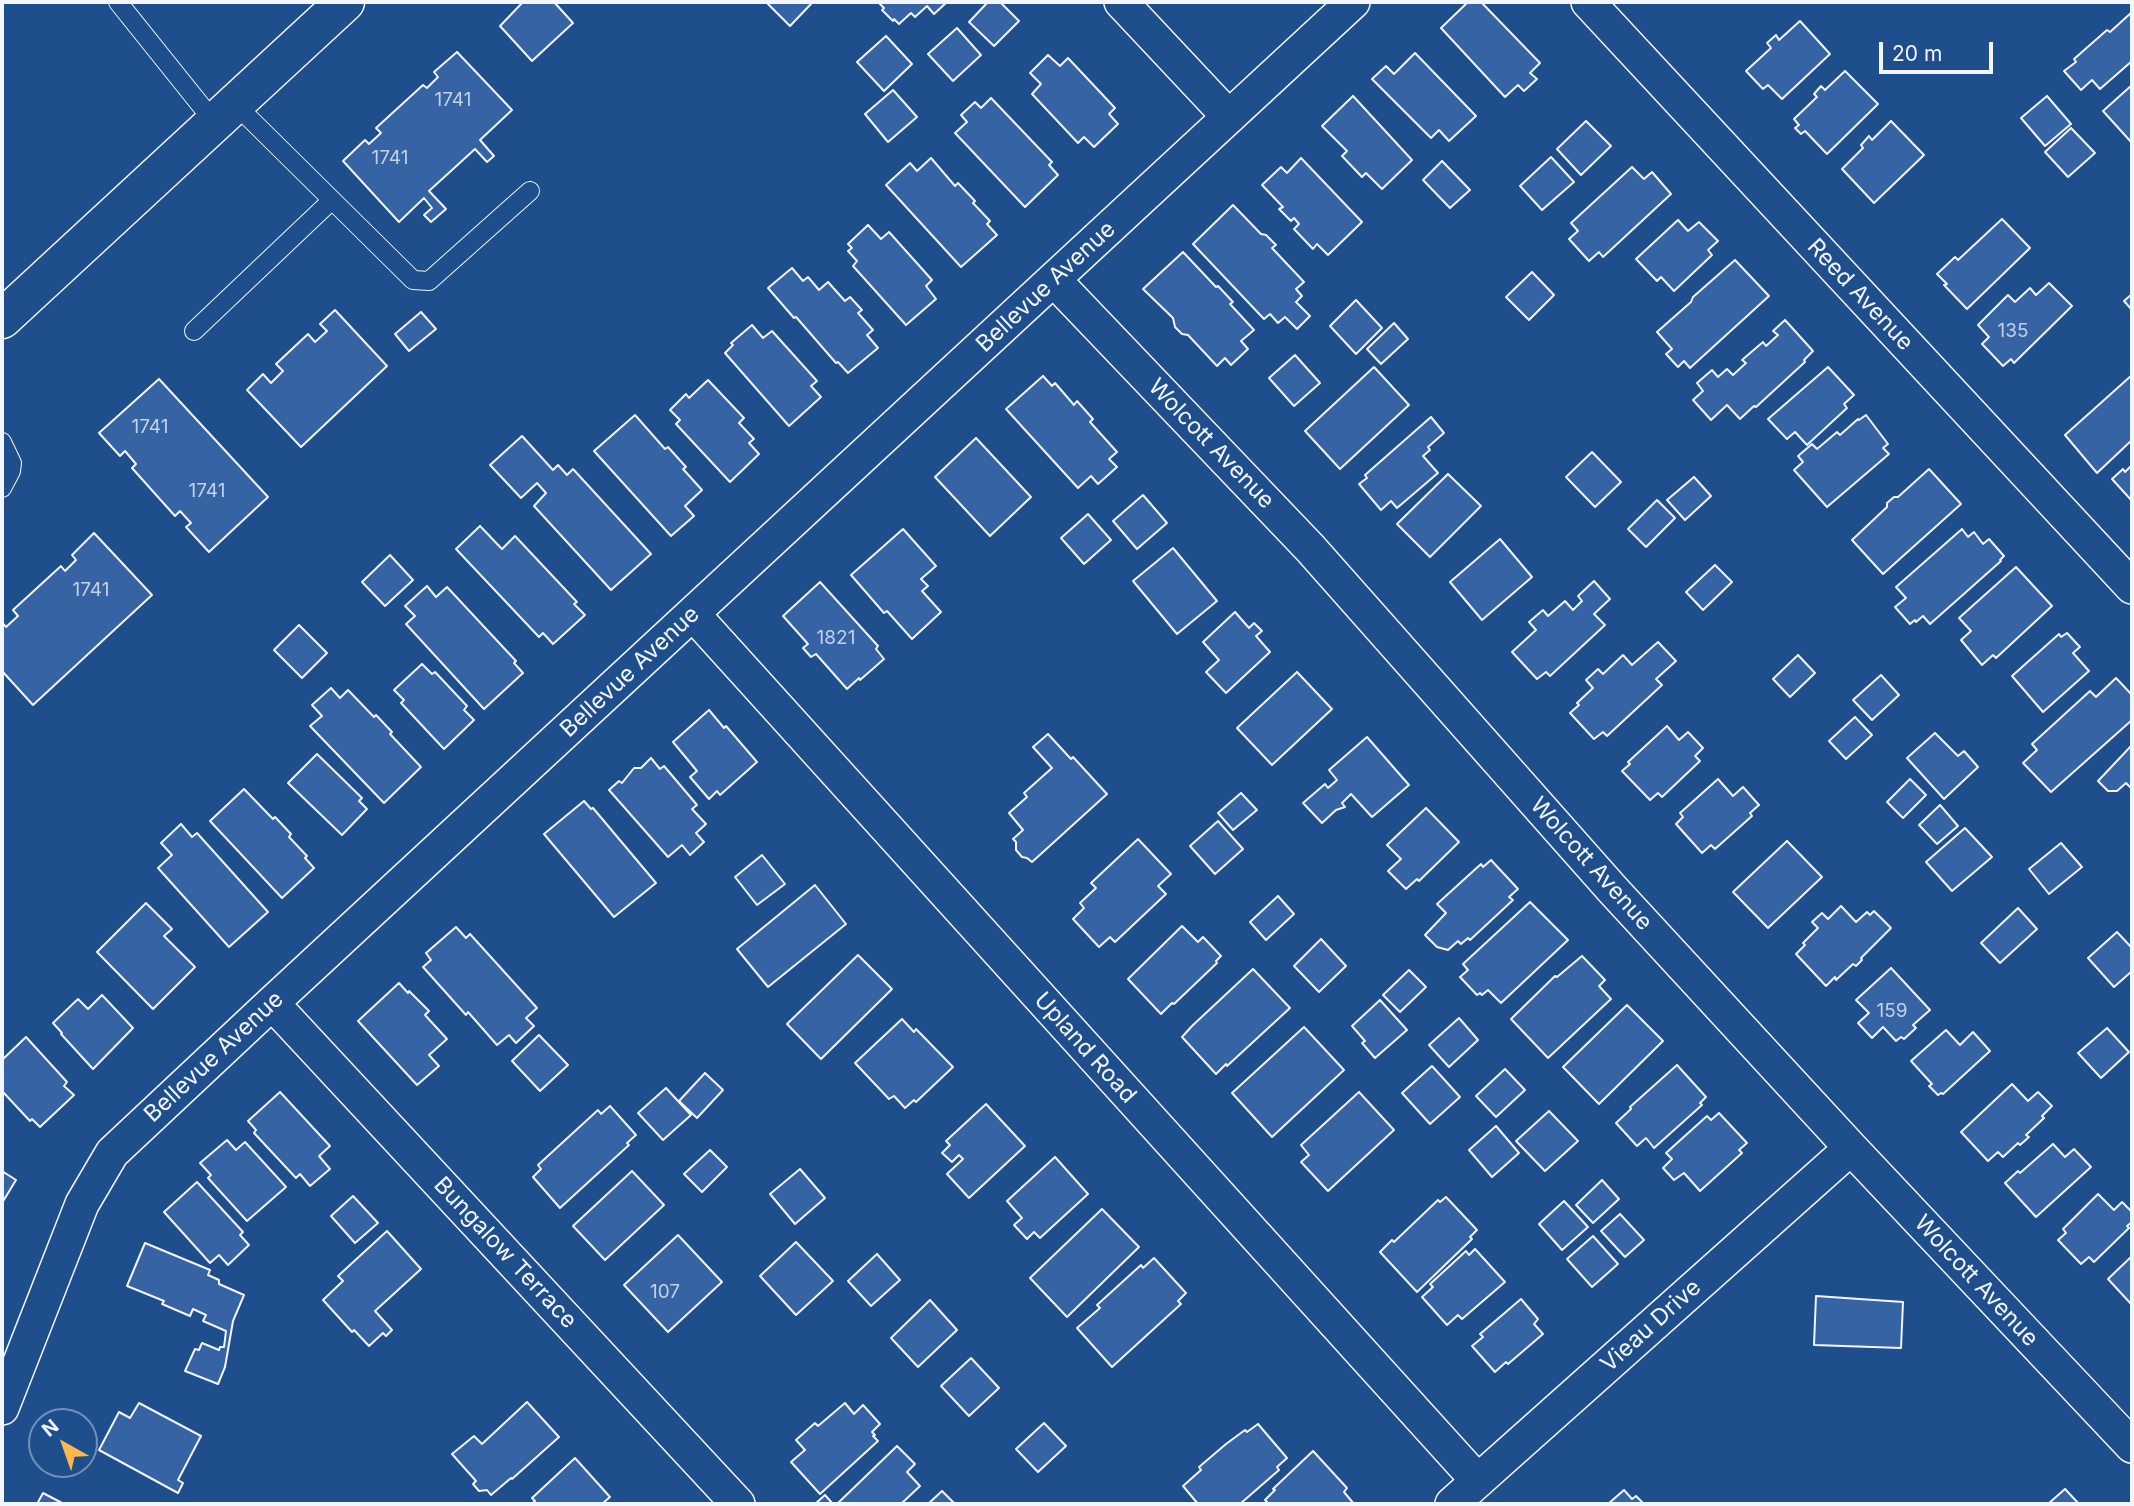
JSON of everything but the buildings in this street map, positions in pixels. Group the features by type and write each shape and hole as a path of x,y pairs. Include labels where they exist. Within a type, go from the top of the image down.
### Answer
{"main road":[{"path":"2,319 345,2"}],"street":[{"path":"1121,2 1229,117"},
{"name":"Bellevue Avenue","path":"2,1408 82,1204 113,1153 1353,2"},
{"name":"Reed Avenue","path":"1588,2 2132,587"},
{"name":"Wolcott Avenue","path":"1054,280 1310,548 1613,890 1851,1149 2132,1446"},
{"name":"Upland Road","path":"693,614 1478,1481"},
{"name":"Bungalow Terrace","path":"272,1003 738,1504"},
{"name":"Vieau Drive","path":"1452,1504 1851,1149"}],"lane":[{"path":"118,2 225,113 332,200 413,280 429,281 530,191"},
{"path":"194,331 332,200"},
{"path":"2,442 12,463 2,488"}]}
